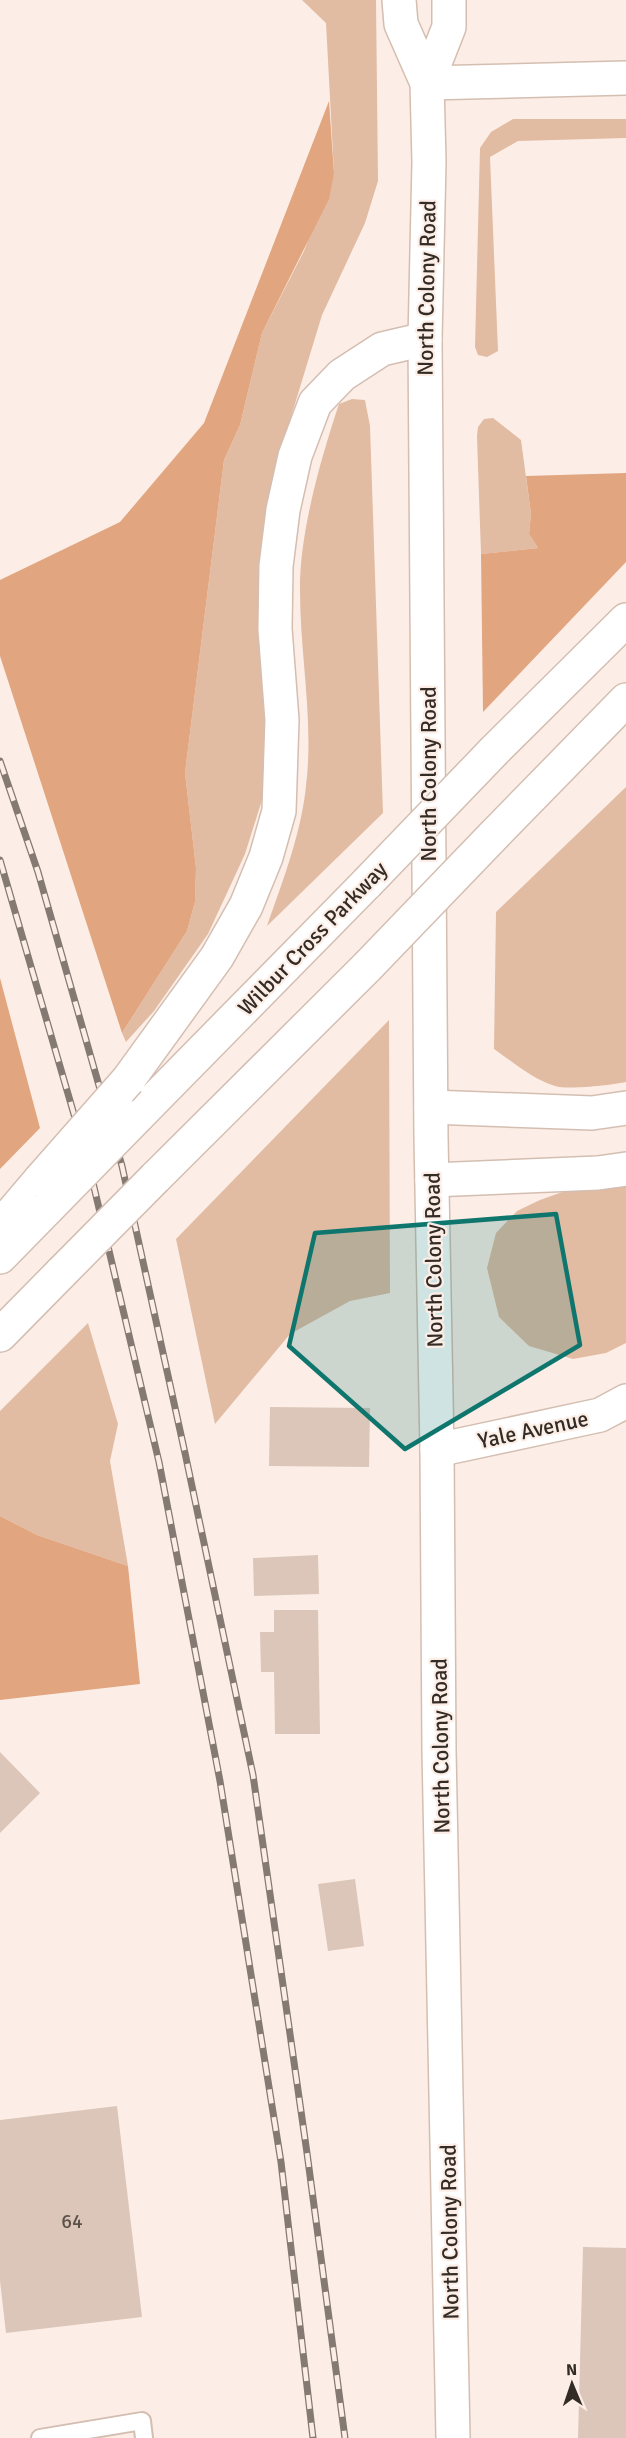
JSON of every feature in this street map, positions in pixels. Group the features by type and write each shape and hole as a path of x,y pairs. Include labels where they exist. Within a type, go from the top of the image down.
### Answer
{"main road":[{"name":"North Colony Road","path":"399,0 401,24 427,83 429,162 425,339 431,1107 440,1781 453,2438"},
{"name":"North Colony Road","path":"427,83 449,27 449,0"},
{"path":"427,83 626,78"},
{"path":"0,1227 44,1194 223,947 246,906 266,857 279,811 282,720 275,629 276,566 283,510 295,456 315,403 342,375 382,349 425,339"},
{"name":"Wilbur Cross Parkway","path":"0,1257 44,1194 137,1118 495,750 626,620"},
{"path":"0,1335 367,967 626,700"},
{"path":"550,777 626,720"},
{"path":"431,1107 592,1113 626,1108"},
{"path":"432,1180 598,1173 626,1168"},
{"name":"Yale Avenue","path":"437,1450 600,1415 626,1401"}],"lane":[{"path":"40,2438 142,2421 144,2438"}],"highlighted area":[{"path":"556,1214 580,1345 405,1449 289,1346 315,1233"}],"shaded area":[{"path":"302,0 376,0 378,181 365,223 322,315 290,420 266,543 268,781 245,854 208,934 154,1011 126,1042 122,1033 187,931 195,902 196,868 185,773 224,460 240,425 262,333 304,251 334,173 326,23"},
{"path":"329,101 334,173 329,199 262,333 240,425 224,460 185,773 196,868 195,902 187,931 122,1033 0,656 0,580 120,522 204,423"},
{"path":"513,119 626,119 626,138 518,141 490,157 498,351 487,357 478,355 475,347 480,148 491,132"},
{"path":"352,399 365,400 370,426 383,813 267,926 296,839 306,786 308,713 300,591 303,545 318,472 339,404"},
{"path":"493,418 521,440 531,514 529,534 538,548 481,554 477,436 478,427 484,419"},
{"path":"626,473 626,562 483,712 481,554 538,548 529,534 531,514 526,476"},
{"path":"626,787 626,1082 601,1086 555,1086 531,1075 494,1049 496,912"},
{"path":"0,978 40,1128 0,1169"},
{"path":"389,1020 390,1293 350,1301 290,1334 215,1424 176,1239"},
{"path":"626,1181 626,1343 606,1353 573,1359 529,1346 499,1317 487,1268 496,1233 517,1211 540,1200 568,1190"},
{"path":"88,1323 118,1424 110,1461 128,1566 37,1535 0,1516 0,1411"},
{"path":"0,1516 37,1535 128,1566 140,1684 0,1700"}],"building":[{"path":"270,1407 370,1408 369,1467 269,1466"},
{"path":"318,1555 319,1594 254,1596 253,1558"},
{"path":"274,1610 318,1610 320,1734 275,1734 274,1672 261,1672 260,1632 274,1632"},
{"path":"0,1752 40,1793 0,1833"},
{"path":"355,1879 364,1946 328,1951 318,1884"},
{"path":"117,2106 142,2317 6,2333 0,2281 0,2120"},
{"path":"583,2247 626,2248 626,2438 578,2438"}],"railway":[{"path":"0,761 38,872 122,1166 253,1775 345,2438"},
{"path":"0,860 89,1166 159,1462 220,1781 281,2162 313,2438"}]}
